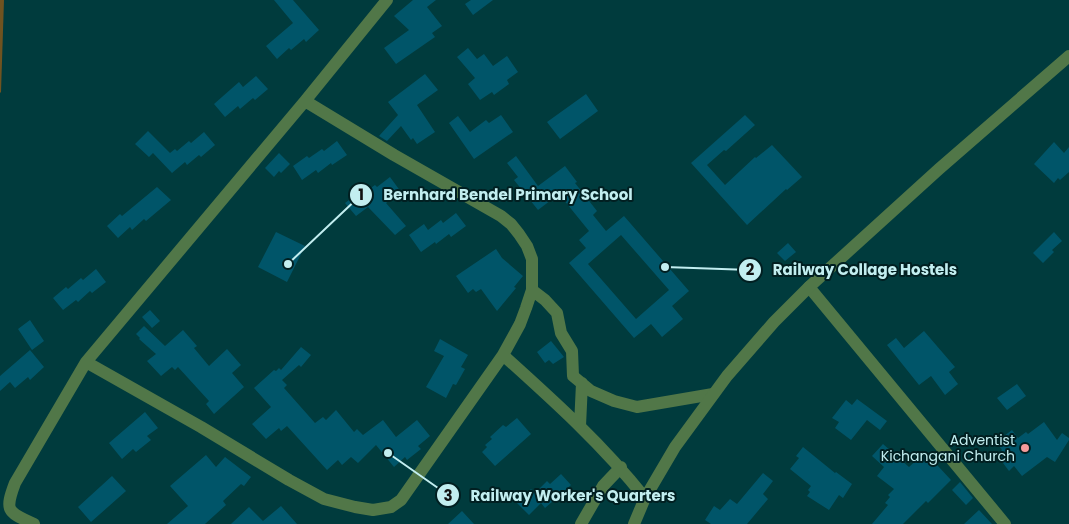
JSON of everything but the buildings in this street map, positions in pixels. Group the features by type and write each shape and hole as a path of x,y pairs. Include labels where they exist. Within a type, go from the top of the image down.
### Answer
{"street":[{"path":"34,524 12,514 9,507 9,497 15,483 86,362 305,101 387,0"},
{"path":"634,524 645,498 675,447 713,394 751,347 809,287 939,169 1069,56"},
{"path":"86,362 324,499 374,510 391,507 401,500 503,354 520,324 532,290 532,258 527,246 511,224 490,209 411,165 305,101"},
{"path":"809,287 1005,524"},
{"path":"532,290 557,313 561,333 572,351 574,376 591,391 614,401 637,407 713,394"},
{"path":"503,354 621,467 645,498"},
{"path":"580,426 582,383"},
{"path":"581,524 603,486 621,467"}],"shaded area":[{"path":"0,0 4,0 0,93"}],"place":[{"name":"Bernhard Bendel Primary School","path":"288,264"},
{"name":"Railway Collage Hostels","path":"665,267"},
{"name":"Adventist Kichangani Church","path":"1025,448"},
{"name":"Railway Worker's Quarters","path":"388,453"}]}
